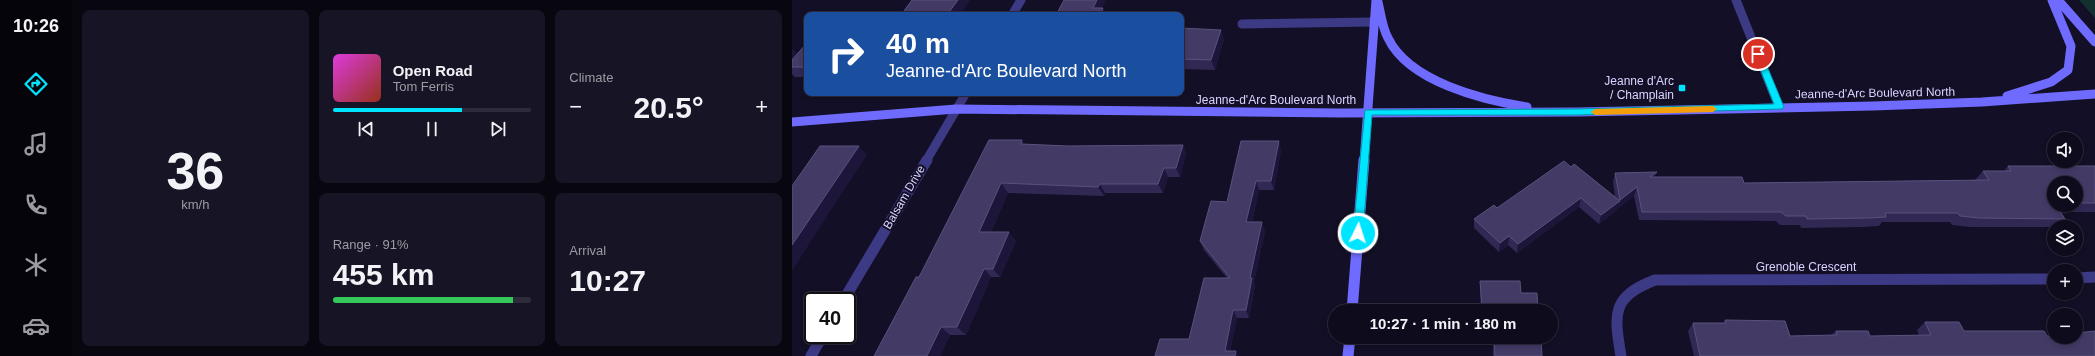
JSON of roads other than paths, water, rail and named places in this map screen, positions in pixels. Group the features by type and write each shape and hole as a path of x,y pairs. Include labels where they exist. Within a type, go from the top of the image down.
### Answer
{"main road":[{"path":"1353,304 1374,22 1377,0"},
{"path":"1377,0 1388,39 1408,63 1433,79 1459,91 1485,99 1540,109 1577,112"},
{"path":"1982,102 2051,82 2068,70 2071,46 2052,0"},
{"path":"2058,0 2095,42"},
{"name":"Jeanne-d'Arc Boulevard North","path":"792,122 956,109 1577,112 1982,102 2095,94"},
{"path":"1348,356 1349,344"}],"street":[{"path":"1014,12 1021,0"},
{"path":"1736,0 1780,107"},
{"path":"1242,24 1374,22"},
{"name":"Balsam Drive","path":"848,292 964,96"},
{"path":"2083,278 2095,277"},
{"name":"Grenoble Crescent","path":"1621,356 1616,315 1623,297 1637,285 1655,280 2047,279"},
{"path":"811,356 818,344"}],"place":[{"name":"Jeanne d'Arc / Champlain","path":"1682,88"}]}
